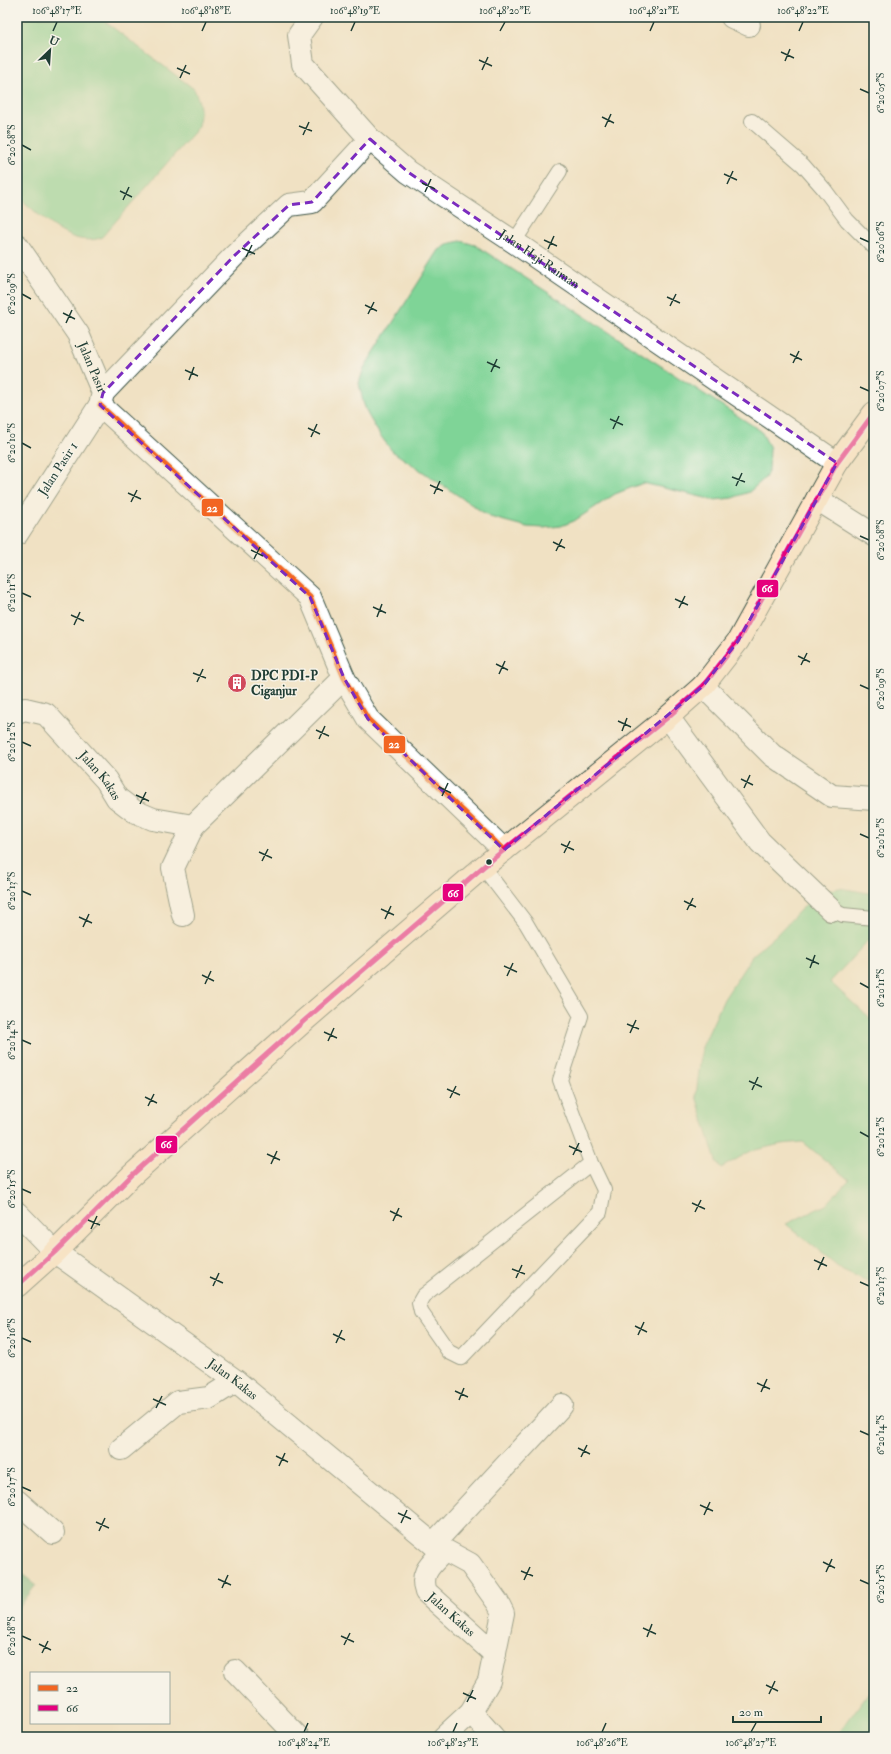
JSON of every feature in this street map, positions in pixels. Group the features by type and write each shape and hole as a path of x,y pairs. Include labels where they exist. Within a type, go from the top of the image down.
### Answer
{"main road":[{"path":"17,1286 55,1252 131,1176 305,1020 483,867 668,717 703,686 738,642 837,463 874,413"}],"street":[{"name":"Jalan Haji Raiman","path":"312,17 300,35 303,64 370,139 408,172 514,242 837,463"},
{"name":"Jalan Pasir 1","path":"17,534 101,399 234,256 289,205 312,202 370,139"},
{"name":"Jalan Pasir","path":"17,245 78,334 101,399 310,597 344,678 368,719 504,850"},
{"path":"817,498 874,535"},
{"path":"183,915 173,868 193,826 344,678"},
{"path":"703,686 772,755 832,796 874,799"},
{"name":"Jalan Kakas","path":"17,712 25,709 46,714 106,780 116,798 134,811 153,819 193,826"},
{"path":"668,717 760,842 831,910"},
{"name":"Jalan Kakas","path":"17,1213 55,1252 236,1380 438,1547 470,1564 498,1603 503,1613 489,1681 471,1712 444,1737"},
{"path":"121,1449 178,1402 209,1398 236,1380"},
{"path":"438,1547 562,1405"},
{"path":"17,1501 53,1533"},
{"name":"Jalan Kakas","path":"438,1547 423,1583 426,1592 495,1654"},
{"path":"235,1671 298,1737"},
{"path":"471,1712 493,1737"}],"lane":[{"path":"752,121 802,165 824,189 847,220 874,247"},
{"path":"514,242 560,171"},
{"path":"483,867 526,923 581,1016 560,1080 591,1164 604,1190 600,1212 461,1358 449,1352 421,1312 419,1303 423,1296 591,1164"},
{"path":"831,910 842,915 874,918"}],"highlighted area":[{"path":"370,139 408,172 837,463 738,641 703,686 504,850 368,719 344,678 310,597 100,405 103,393 234,256 289,205 312,202"}],"green space":[{"path":"28,17 99,17 194,89 198,100 200,118 197,129 101,238 89,240 66,234 55,228 17,196 17,30"},
{"path":"461,241 475,245 761,431 770,448 769,469 765,478 749,492 732,498 714,500 643,483 615,494 574,521 561,526 543,528 527,527 490,517 392,451 368,415 363,402 359,383 364,368 439,250 451,243"},
{"path":"839,888 874,894 874,934 830,982 874,1022 874,1284 843,1270 786,1224 826,1205 849,1180 803,1142 781,1144 751,1151 721,1168 716,1161 696,1096 702,1047 724,999 752,956 775,936 816,894"},
{"path":"17,1570 36,1585 17,1610"},
{"path":"874,1685 874,1737 836,1737"}],"transit line":[{"name":"22","path":"100,405 310,597 344,678 368,719 504,850"},
{"name":"66","path":"17,1286 55,1252 131,1176 305,1020 483,867 668,717 703,686 738,641 837,463 874,413"}],"place":[{"name":"DPC PDI-P Ciganjur","path":"237,683"}]}
